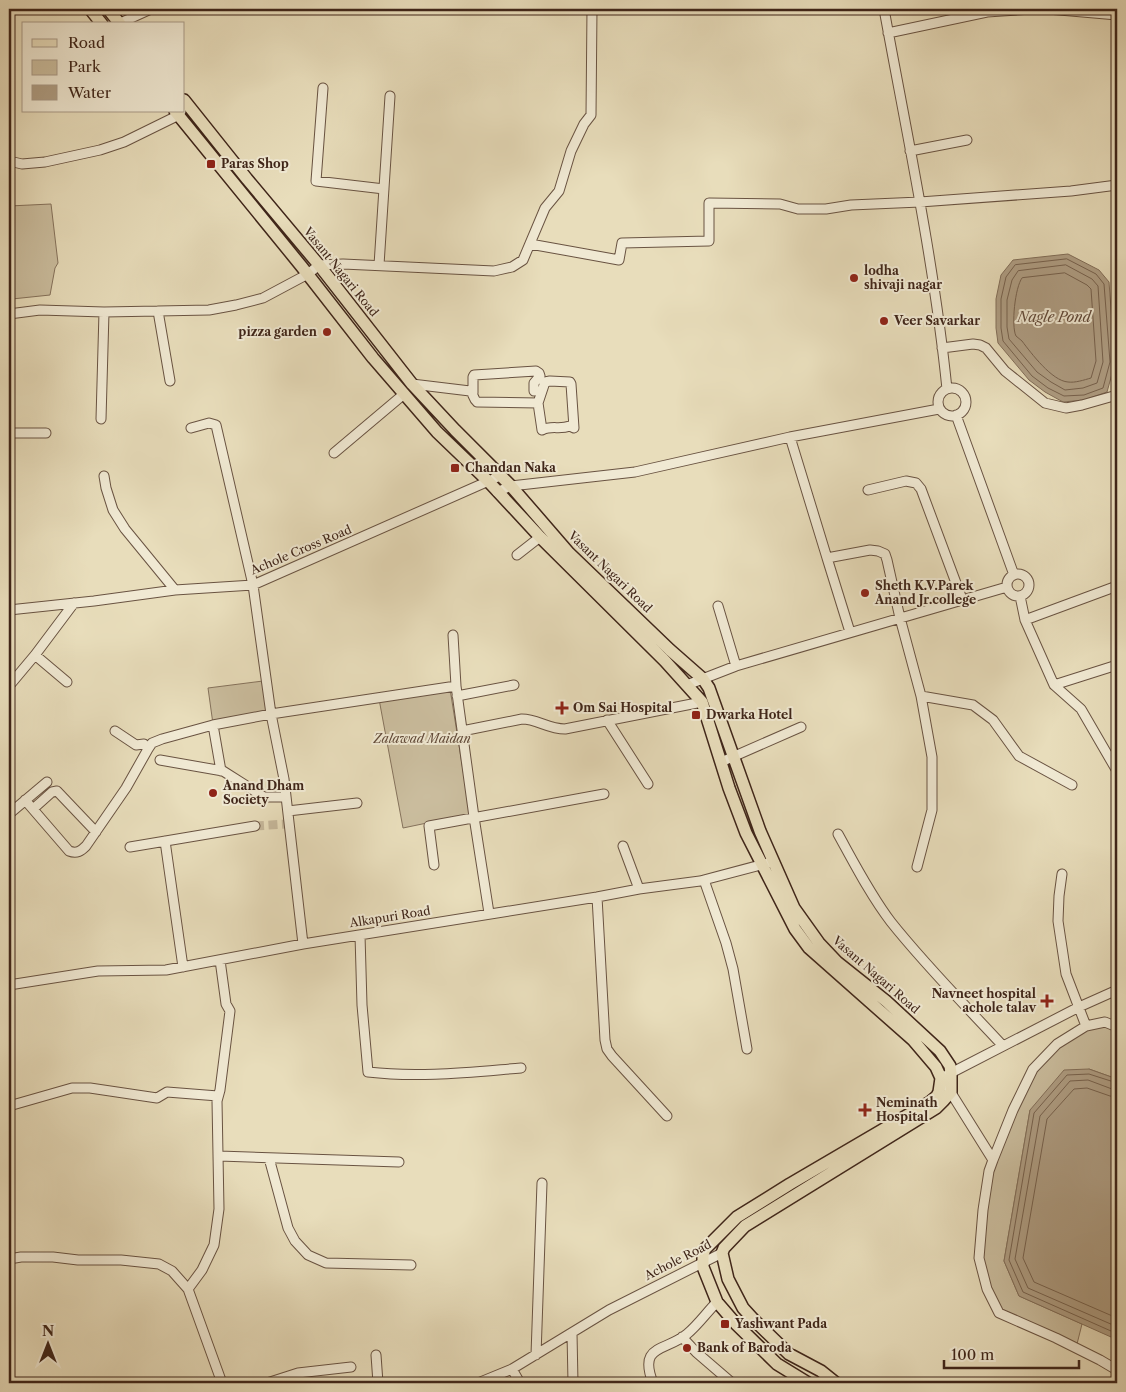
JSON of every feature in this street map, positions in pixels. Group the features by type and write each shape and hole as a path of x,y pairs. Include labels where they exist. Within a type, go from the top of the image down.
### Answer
{"main road":[{"path":"90,9 100,22"},
{"path":"108,9 118,22"},
{"name":"Vasant Nagari Road","path":"184,112 372,358 437,432 488,481 540,537 665,661 702,702 729,788 746,834 768,863"},
{"name":"Vasant Nagari Road","path":"185,112 246,179 319,266 412,384 511,486 569,553 670,650 703,678 709,688 734,757 760,831 768,863 795,929 809,948 913,1040 936,1067 946,1075"},
{"path":"946,1075 951,1092"},
{"name":"Achole Road","path":"702,1262 705,1249 737,1217 930,1102 939,1092 946,1075"},
{"name":"Achole Road","path":"722,1252 745,1226 936,1108 951,1092"},
{"path":"722,1252 728,1279 743,1308 789,1354 821,1371 836,1383"},
{"path":"702,1262 717,1302 736,1324 777,1364 804,1382"}],"street":[{"path":"121,22 151,9"},
{"path":"9,314 40,310 104,312 209,310 263,298 319,266 343,264 379,265 494,271 512,267 524,260 545,208 559,191 571,151 584,124 591,115 592,9"},
{"path":"884,9 920,202 947,389"},
{"path":"888,33 986,12 1032,9"},
{"path":"1048,9 1117,15"},
{"path":"323,88 316,181 384,189"},
{"path":"379,265 390,96"},
{"path":"9,161 22,164 45,162 100,150 124,142 174,112"},
{"path":"910,151 967,140"},
{"path":"530,244 619,260 622,243 708,241 709,203 780,204 798,209 826,209 851,205 1071,191 1117,185"},
{"path":"158,310 170,381"},
{"path":"101,419 104,312"},
{"path":"942,348 973,344 986,348 1005,371 1045,403 1066,408 1117,394"},
{"path":"534,391 534,383 540,376 540,373 536,371 474,375 472,381 474,400 477,402 538,403"},
{"path":"545,382 570,382 572,385 574,428 570,426 563,429 548,427 542,430 538,403 545,382"},
{"path":"412,384 470,391 473,393"},
{"path":"951,388 960,391 965,398 963,410 956,415 947,415 940,409 938,400 940,395 947,389 951,388"},
{"path":"334,453 404,394"},
{"path":"497,492 511,486 635,472 790,437 940,409"},
{"path":"956,415 1014,575"},
{"path":"191,428 209,423 216,425 253,585 271,714 284,779 302,944"},
{"path":"9,433 46,434"},
{"path":"790,437 850,632"},
{"path":"104,476 114,510 125,529 175,590"},
{"name":"Achole Cross Road","path":"9,610 94,602 175,590 253,585 500,476"},
{"path":"868,490 906,481 916,483 922,489 962,599"},
{"path":"517,555 540,537"},
{"path":"827,558 878,550 885,554 888,560 900,618 921,696 932,756 932,810 917,867"},
{"path":"1014,575 1024,576 1028,582 1029,586 1026,592 1020,596 1010,593 1007,586 1008,580 1014,575"},
{"path":"687,685 736,666 1007,586"},
{"path":"1025,620 1117,586"},
{"path":"1020,596 1025,620 1054,685 1081,709 1117,771"},
{"path":"9,686 74,603"},
{"path":"718,606 736,666"},
{"path":"453,635 457,696 489,913"},
{"path":"35,654 67,682"},
{"path":"1054,685 1117,665"},
{"path":"457,696 514,685"},
{"path":"25,800 69,851 82,851 126,788 152,743 213,726 271,714 456,686"},
{"path":"921,696 972,705 993,720 1019,756 1072,785"},
{"path":"462,730 522,719 530,719 555,729 565,729 702,702"},
{"path":"607,720 648,784"},
{"path":"213,726 221,771"},
{"path":"721,762 801,727"},
{"path":"115,731 136,745 144,744 148,749"},
{"path":"160,760 226,772 264,797 286,796"},
{"path":"9,814 47,782"},
{"path":"33,809 52,792 57,791 96,832"},
{"path":"434,865 429,826 604,794"},
{"path":"288,811 357,803"},
{"path":"130,847 255,826"},
{"path":"838,834 864,880 890,920 950,991 1003,1046"},
{"path":"165,841 183,967"},
{"path":"623,846 638,889"},
{"name":"Alkapuri Road","path":"9,985 98,971 166,970 302,944 704,880 768,863"},
{"path":"1062,874 1058,921 1066,974 1086,1026"},
{"path":"704,880 733,969 748,1049"},
{"path":"597,897 607,1049 616,1062 667,1116"},
{"path":"360,935 362,1006 368,1072 401,1074 521,1068"},
{"path":"188,1289 202,1270 214,1245 219,1209 217,1101 230,1011 226,1004 220,960"},
{"path":"946,1075 1079,1006 1117,990"},
{"path":"1116,1368 1056,1338 999,1313 986,1288 979,1258 983,1210 989,1171 1013,1110 1033,1069 1056,1044 1086,1026 1105,1022 1117,1027"},
{"path":"9,1106 72,1088 90,1088 157,1098 167,1092 218,1096"},
{"path":"951,1092 993,1160"},
{"path":"219,1156 399,1162"},
{"path":"268,1158 288,1228 295,1241 308,1255 326,1263 412,1265"},
{"path":"536,1355 542,1183"},
{"name":"Achole Road","path":"478,1383 512,1369 610,1310 722,1252"},
{"path":"9,1259 53,1257 78,1260 121,1260 159,1264 172,1271 188,1289 222,1383"},
{"path":"653,1383 647,1365 649,1358 656,1351 686,1334 717,1302"},
{"path":"572,1333 573,1383"},
{"path":"682,1337 696,1352 732,1383"},
{"path":"376,1354 378,1383"},
{"path":"267,1383 298,1373 351,1367"},
{"path":"512,1369 520,1383"}],"green space":[{"path":"51,204 58,263 55,268 50,295 12,299 9,206"},
{"path":"263,681 267,712 213,724 208,688"},
{"name":"Zalawad Maidan","path":"450,689 470,814 403,828 379,699"},
{"path":"1105,1022 1117,1027 1117,1079 1089,1069 1030,1110 1004,1261 1019,1296 1082,1324 1076,1348 999,1313 979,1258 989,1171 1033,1069 1063,1040"}],"water":[{"name":"Nagle Pond","path":"1068,254 1099,270 1109,282 1115,363 1107,392 1084,400 1063,402 1029,380 998,343 996,299 1001,275 1013,260"},
{"path":"1089,1069 1117,1079 1117,1337 1111,1337 1019,1296 1004,1261 1030,1110 1064,1070"}],"tunnel":[{"path":"255,826 286,824"}],"place":[{"name":"Paras Shop","path":"211,164"},
{"name":"lodha shivaji nagar","path":"854,278"},
{"name":"Veer Savarkar","path":"884,321"},
{"name":"pizza garden","path":"327,332"},
{"name":"Chandan Naka","path":"455,468"},
{"name":"Sheth K.V.Parek Anand Jr.college","path":"865,593"},
{"name":"Om Sai Hospital","path":"562,708"},
{"name":"Dwarka Hotel","path":"696,715"},
{"name":"Anand Dham Society","path":"213,793"},
{"name":"Navneet hospital achole talav","path":"1047,1001"},
{"name":"Neminath Hospital","path":"865,1110"},
{"name":"Yashwant Pada","path":"725,1324"},
{"name":"Bank of Baroda","path":"687,1348"}]}
